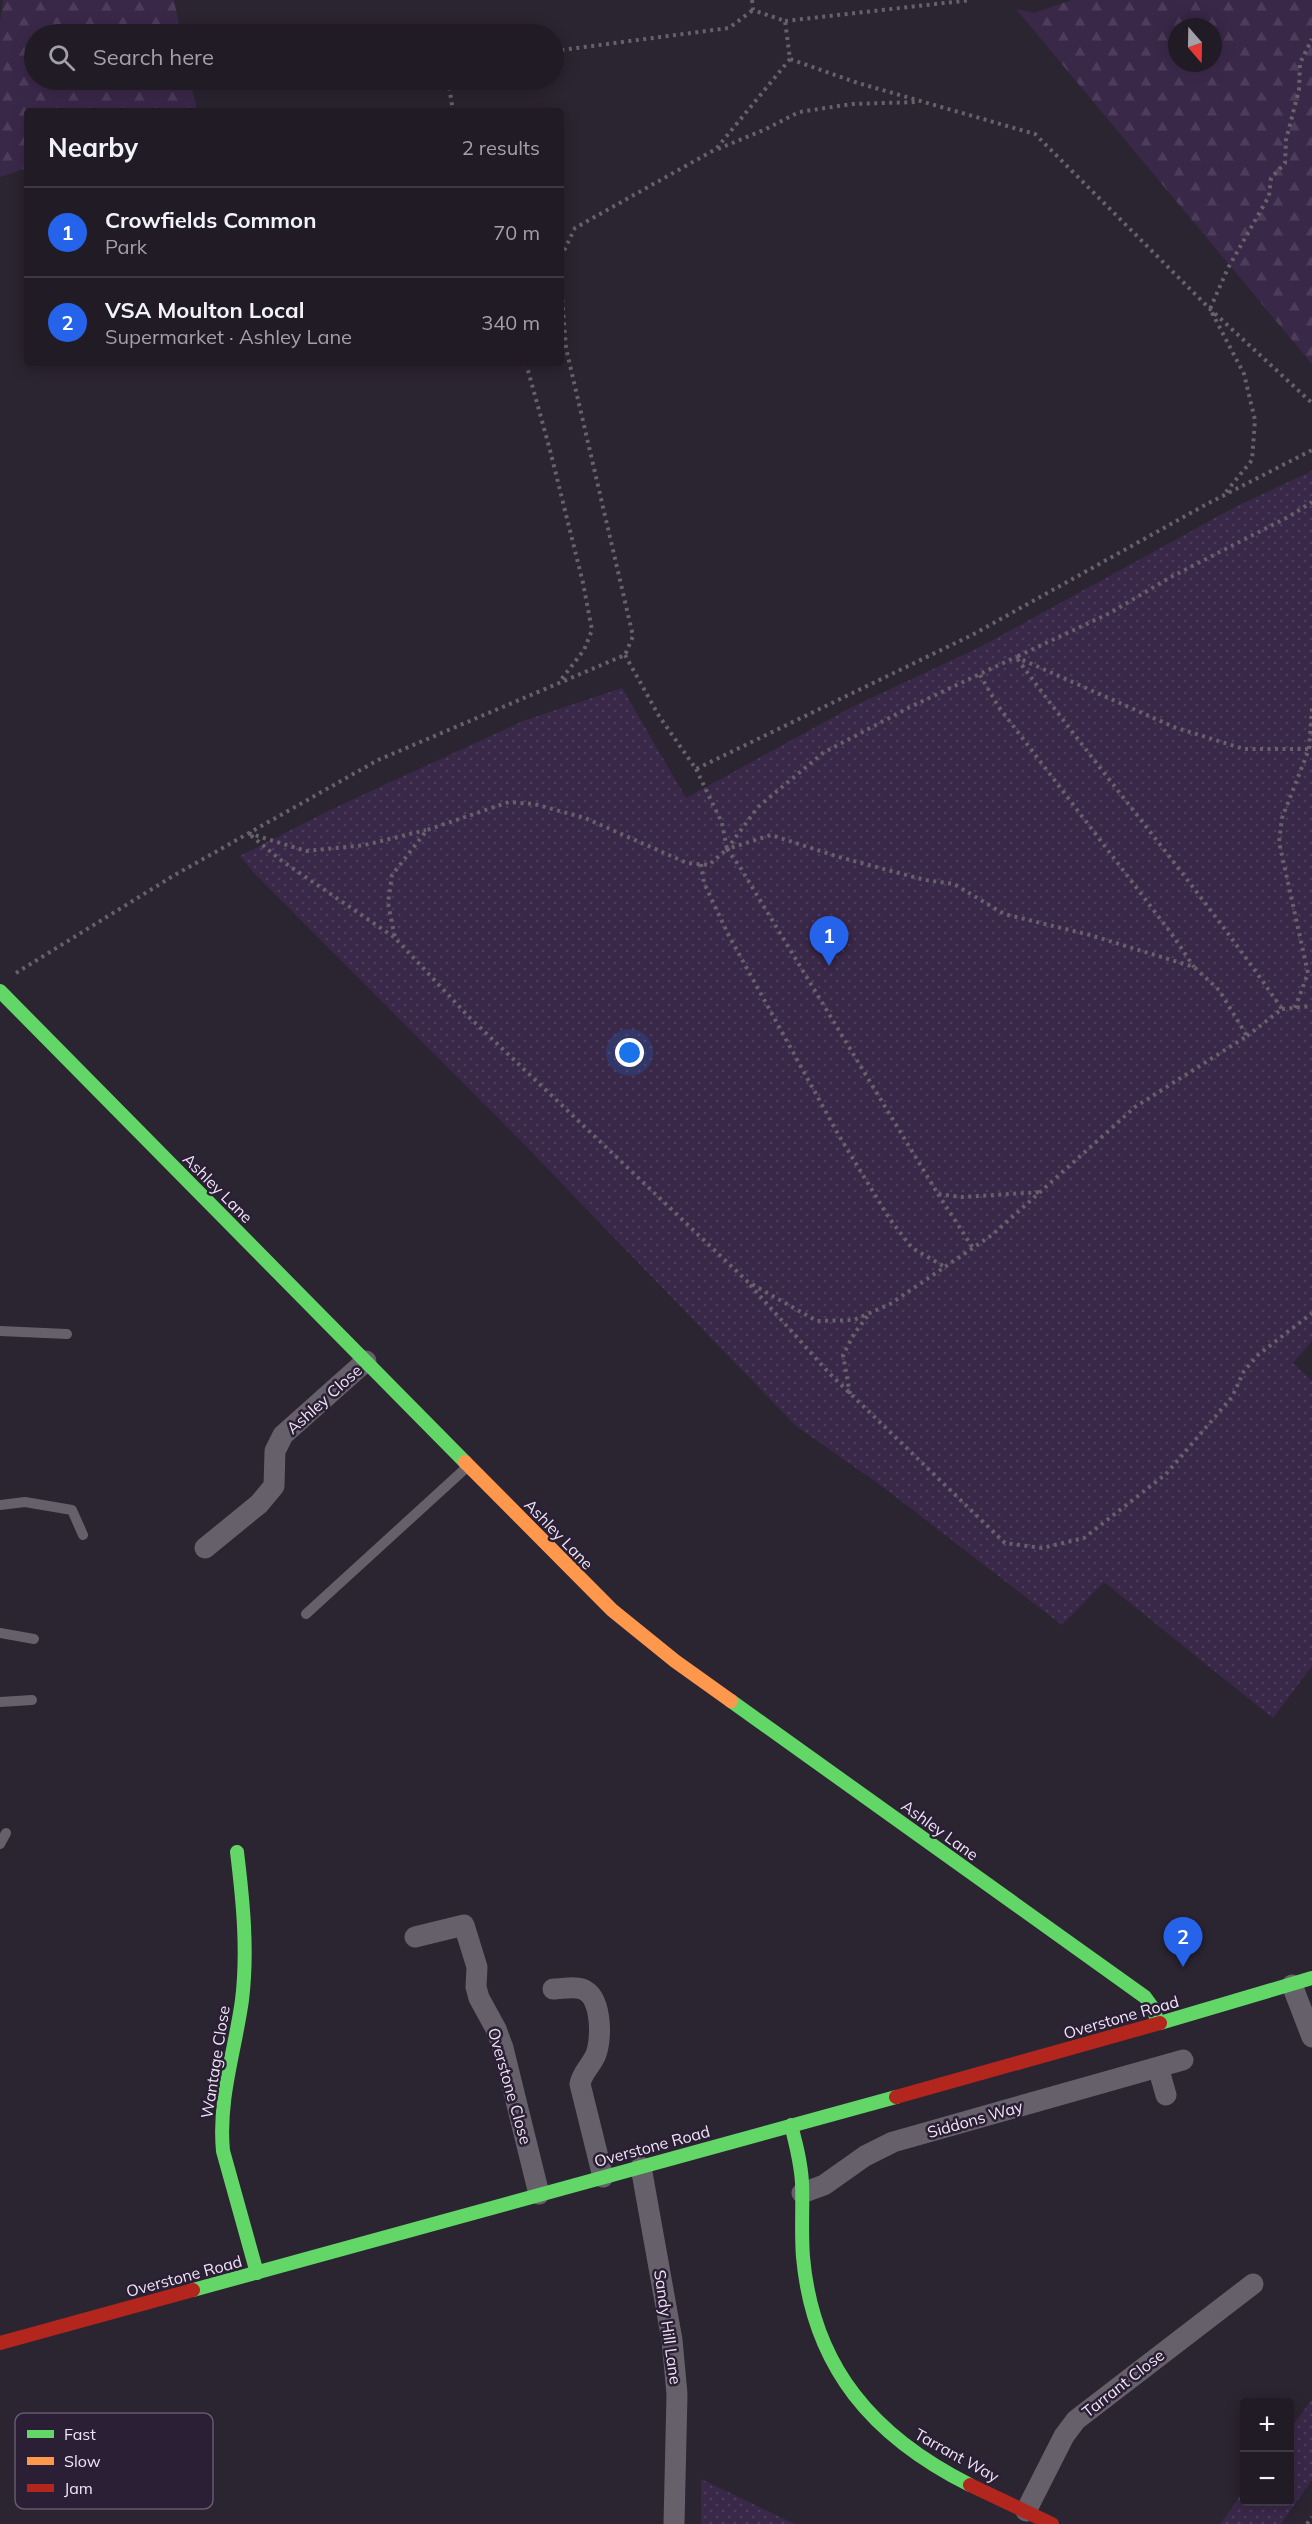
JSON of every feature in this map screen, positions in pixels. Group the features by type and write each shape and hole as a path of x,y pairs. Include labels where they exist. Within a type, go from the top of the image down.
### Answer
{"street":[{"name":"Ashley Lane","path":"0,991 569,1568 639,1633 712,1688 1146,1996 1158,2023"},
{"name":"Ashley Close","path":"205,1548 259,1504 274,1486 275,1451 283,1435 366,1361"},
{"name":"Wantage Close","path":"237,1851 243,1907 242,1999 224,2093 220,2136 225,2162 257,2272"},
{"name":"Overstone Close","path":"415,1937 464,1925 477,1967 476,1987 479,1998 496,2029 503,2048 539,2194"},
{"name":"Overstone Road","path":"0,2343 641,2167 1312,1978"},
{"path":"1292,1985 1312,2037"},
{"path":"553,1989 582,1989 588,1992 596,2008 599,2021 598,2045 595,2056 581,2078 580,2084 603,2177"},
{"name":"Siddons Way","path":"802,2193 824,2185 865,2156 893,2142 1183,2060"},
{"path":"1158,2067 1166,2095"},
{"name":"Tarrant Way","path":"791,2125 801,2169 804,2265 809,2299 825,2348 851,2391 868,2412 903,2445 929,2462 1052,2524"},
{"name":"Sandy Hill Lane","path":"641,2167 672,2340 677,2394 674,2524"},
{"name":"Tarrant Close","path":"1026,2511 1064,2436 1076,2420 1253,2284"}],"lane":[{"path":"0,1331 67,1334"},
{"path":"306,1614 469,1465"},
{"path":"0,1505 25,1502 72,1510 82,1535"},
{"path":"0,1633 34,1639"},
{"path":"0,1702 32,1700"},
{"path":"0,1844 6,1833"}],"path":[{"path":"752,0 753,10"},
{"path":"753,10 785,21 971,0"},
{"path":"564,50 729,28 753,10"},
{"path":"716,149 790,59 785,21"},
{"path":"1210,309 1228,268 1269,196 1271,178 1285,163 1286,140 1299,90 1300,63 1312,39"},
{"path":"790,59 858,83 1035,134 1210,309 1312,403"},
{"path":"450,90 453,108"},
{"path":"564,251 575,228 716,149 766,129 799,112 852,104 921,102"},
{"path":"1210,309 1244,374 1255,420 1252,460 1224,495"},
{"path":"10,976 173,876 378,759 624,655 633,636 566,348 564,322"},
{"path":"527,366 550,450 592,630 584,650 559,683"},
{"path":"696,770 972,635 1224,495 1312,450"},
{"path":"248,833 306,851 365,845 427,830 509,802 534,804 585,818 687,863 709,864 726,849 758,807 823,753 908,708 1110,613 1169,578 1290,516 1312,502"},
{"path":"624,655 659,716 696,770 722,823 726,849 740,867 973,1248"},
{"path":"1016,657 1174,727 1234,746 1244,749 1310,749"},
{"path":"1016,657 1077,740 1237,944 1282,1009"},
{"path":"980,675 998,706 1172,933 1194,967 1219,990 1247,1035"},
{"path":"1295,1008 1308,973 1279,842 1282,818 1310,749 1312,708"},
{"path":"395,938 388,903 392,875 427,830"},
{"path":"248,833 282,861 395,938 469,1017 748,1282 830,1374 1005,1543 1042,1548 1084,1538 1166,1474 1232,1397 1244,1371 1258,1355 1312,1313"},
{"path":"726,849 771,835 882,869 925,880 954,884 1004,914 1090,935 1194,967"},
{"path":"701,864 704,883 728,934 838,1134 878,1199 912,1248 945,1267"},
{"path":"748,1282 816,1321 855,1320 890,1304 992,1235 1135,1107 1247,1035 1282,1009 1312,1005"},
{"path":"938,1194 962,1197 1042,1192"},
{"path":"850,1394 843,1355 854,1334 870,1313"},
{"path":"1307,2524 1312,2517"}],"green space":[{"path":"3,0 174,0 179,24 24,24 24,90 192,90 197,108 24,108 24,169 0,177 0,23"},
{"path":"1072,0 1312,0 1312,364 1016,9 1034,13"},
{"path":"1312,471 1312,1341 1293,1363 1312,1381 1312,1666 1273,1718 1104,1582 1062,1625 883,1487 796,1426 516,1136 254,873 240,856 330,810 523,721 622,688 686,798 852,707 980,647 1237,506"},
{"path":"1312,2399 1312,2480 1294,2506 1294,2452 1294,2424"},
{"path":"701,2479 795,2524 701,2524"},
{"path":"1240,2496 1240,2506 1294,2506 1281,2524 1220,2524"}],"traffic: fast":[{"path":"0,991 465,1462"},
{"path":"731,1701 1145,1997 1153,2008 1158,2023"},
{"path":"237,1852 244,1926 244,1982 225,2094 222,2132 223,2151 257,2273"},
{"path":"1160,2023 1312,1978"},
{"path":"193,2290 896,2097"},
{"path":"791,2125 801,2176 803,2257 809,2297 820,2333 835,2365 854,2395 878,2421 905,2445 970,2485"}],"traffic: slow":[{"path":"465,1462 612,1610 675,1661 731,1701"}],"traffic: jam":[{"path":"896,2097 1160,2023"},
{"path":"0,2343 193,2290"},
{"path":"970,2485 1052,2524"}],"place":[{"name":"Crowfields Common","path":"829,966"},
{"name":"VSA Moulton Local","path":"1183,1967"}]}
